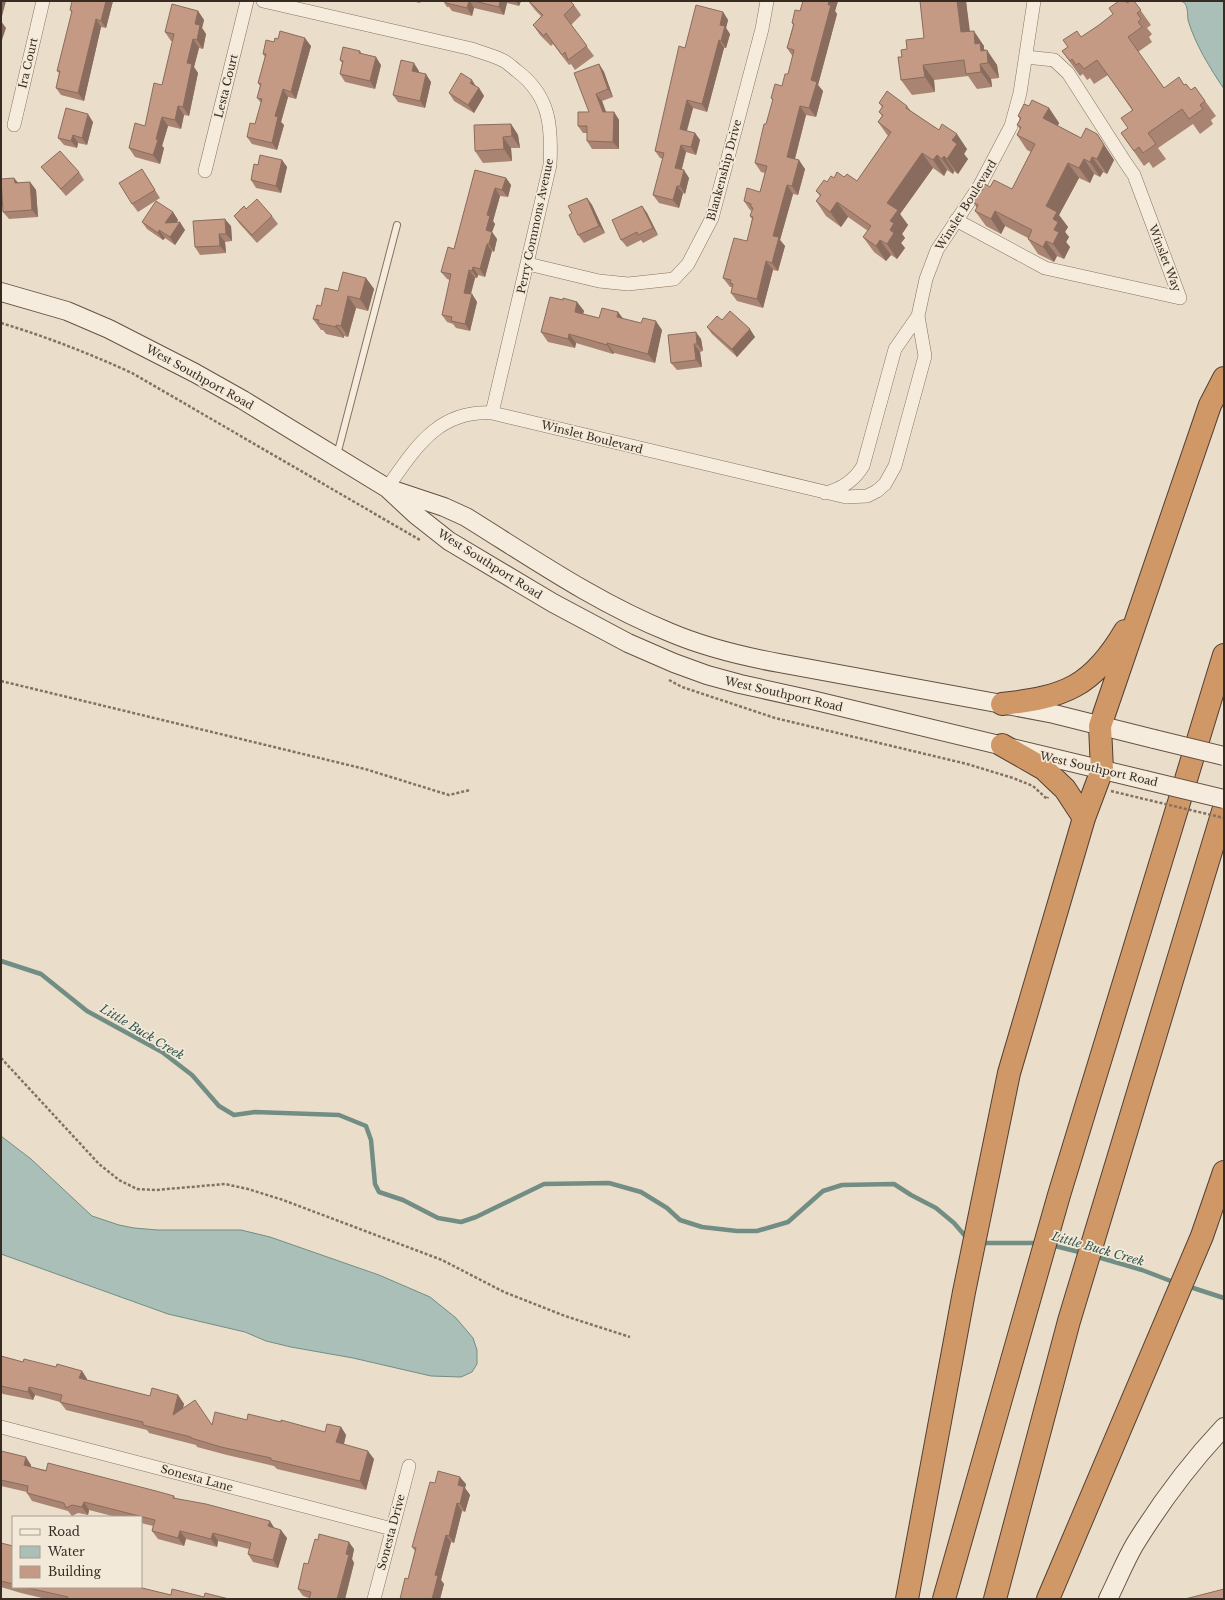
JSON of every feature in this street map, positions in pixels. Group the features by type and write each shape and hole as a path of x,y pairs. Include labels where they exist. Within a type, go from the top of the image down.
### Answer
{"highway":[{"path":"907,1599 964,1292 1009,1073 1084,818 1102,770 1100,726 1210,405 1224,378"},
{"path":"1002,704 1045,698 1075,687 1098,668 1110,654 1143,600"},
{"path":"944,1599 1059,1195 1224,655"},
{"path":"1002,746 1044,769 1065,789 1084,818"},
{"path":"994,1599 1069,1321 1224,808"},
{"path":"1048,1599 1202,1236 1224,1172"}],"main road":[{"name":"West Southport Road","path":"1,292 67,311 154,352 243,400 386,488 416,515 449,541 553,603 628,643 674,663 707,675 740,684 1224,799"},
{"name":"West Southport Road","path":"386,488 444,507 466,517 590,594 663,630 708,646 741,656 1002,704 1224,756"},
{"path":"1108,1599 1134,1546 1164,1499 1198,1455 1224,1427"}],"street":[{"name":"Ira Court","path":"14,124 43,1"},
{"name":"Lesta Court","path":"206,171 247,1"},
{"name":"Perry Commons Avenue","path":"263,1 472,49 503,60 526,78 542,98 550,123 550,165 492,413"},
{"name":"Blankenship Drive","path":"528,264 599,281 628,284 674,280 688,264 712,218 762,29 767,1"},
{"name":"Winslet Boulevard","path":"386,488 419,444 431,432 448,421 463,415 477,412 492,413 846,498 867,496 877,491 885,484 895,466 925,356 918,316 924,286 937,250 980,185 1011,126 1020,93 1034,1"},
{"name":"Winslet Way","path":"956,220 1045,268 1180,298 1131,171 1068,73 1054,60 1026,57"},
{"name":"Winslet Boulevard","path":"825,493 837,490 848,484 855,478 863,466 895,349 918,316"},
{"name":"Sonesta Lane","path":"1,1427 392,1528"},
{"name":"Sonesta Drive","path":"374,1599 409,1466"}],"lane":[{"path":"336,457 398,225"}],"path":[{"path":"1,681 365,769 448,795 470,790"},
{"path":"1112,792 1224,818"},
{"path":"1,1058 99,1164 119,1180 137,1189 156,1190 225,1184 248,1189 283,1200 442,1260 504,1292 564,1316 630,1337"}],"water":[{"path":"1181,1 1224,1 1224,89 1199,47 1188,20 1186,6 1184,2"},
{"path":"1,1136 31,1159 92,1216 119,1225 134,1228 158,1230 241,1230 270,1237 379,1275 430,1297 456,1318 473,1338 477,1350 477,1364 472,1372 461,1377 431,1376 353,1358 291,1347 266,1341 245,1332 168,1314 1,1254"}],"building":[{"path":"72,1 106,1 101,21 96,19 78,93 56,88 60,71 57,71 72,11 70,10"},
{"path":"447,1 469,1 467,8 446,3"},
{"path":"474,1 500,1 499,7"},
{"path":"529,1 570,1 574,5 564,15 587,46 568,60 565,52 562,55 546,33 544,36 533,25 543,15"},
{"path":"803,1 829,1 828,5 831,5 811,80 817,82 809,108 800,106 787,157 799,160 792,186 787,185 773,236 779,237 772,263 766,261 757,299 731,293 733,284 730,283 731,280 723,278 734,238 747,241 753,217 750,216 753,208 751,207 751,204 744,201 747,188 760,192 767,166 755,163 764,124 766,124 773,99 771,98 775,84 782,86 785,74 788,74 794,50 787,48 794,24 792,23 795,10 800,11"},
{"path":"920,1 957,1 961,32 974,31 975,44 980,43 981,51 987,50 988,63 980,64 981,72 966,74 964,60 923,65 925,77 901,80 898,57 902,57 901,50 907,49 906,40 924,38"},
{"path":"1119,1 1126,1 1127,3 1134,1 1141,10 1137,13 1141,19 1138,22 1142,27 1128,37 1164,88 1179,77 1184,85 1186,84 1191,90 1195,87 1205,101 1200,105 1203,109 1189,119 1182,109 1148,133 1156,144 1143,153 1139,147 1134,151 1121,133 1128,128 1121,118 1133,110 1097,60 1084,69 1079,63 1076,65 1072,59 1070,61 1062,51 1068,47 1063,40 1077,31 1081,37 1099,25 1113,14 1109,8"},
{"path":"172,4 198,11 195,24 200,25 197,40 193,39 187,63 192,64 183,107 178,106 175,120 162,117 156,139 158,140 153,155 129,148 135,123 145,126 154,83 162,85 174,34 165,32"},
{"path":"696,5 723,12 720,25 725,26 721,41 719,40 702,104 687,100 680,129 695,133 691,147 681,145 675,168 684,170 680,186 677,186 673,200 653,195 664,153 655,151 679,46 685,48"},
{"path":"280,31 305,38 291,92 283,89 275,116 278,117 272,143 247,137 250,123 255,124 262,99 257,98 261,84 258,83 266,54 263,54 266,40 274,42 275,38 278,39"},
{"path":"343,47 376,57 370,81 340,74 343,61 340,60"},
{"path":"401,60 414,63 412,71 426,74 420,101 393,95"},
{"path":"599,64 608,89 596,94 603,112 614,112 613,142 587,141 587,126 578,126 578,112 589,112 574,73"},
{"path":"461,73 472,80 470,83 479,88 468,105 449,93"},
{"path":"887,91 907,106 906,108 939,130 942,124 957,134 952,140 957,144 947,159 944,156 942,159 937,155 933,160 922,153 887,203 898,210 890,221 894,223 890,230 894,233 887,244 880,240 876,246 863,237 871,226 837,202 830,212 816,201 821,195 816,191 824,180 827,182 831,176 834,178 837,172 844,177 847,174 857,181 891,132 878,122 883,115 879,112 883,106 879,103"},
{"path":"1032,100 1049,108 1043,118 1081,138 1086,128 1097,134 1104,145 1097,159 1092,157 1090,162 1084,159 1079,168 1068,163 1046,206 1057,212 1053,219 1058,222 1054,230 1059,232 1053,244 1046,241 1043,247 1028,239 1032,230 995,211 991,219 975,211 978,205 973,202 979,189 982,191 985,184 990,187 994,180 1012,189 1035,144 1017,135 1021,127 1017,125 1021,118 1018,116 1024,104 1029,106"},
{"path":"66,108 88,114 82,138 73,135 71,141 58,138"},
{"path":"511,124 512,136 503,137 504,149 475,151 474,125"},
{"path":"60,151 79,172 61,189 41,167"},
{"path":"260,155 282,160 276,186 251,180 254,164 258,165"},
{"path":"142,169 155,190 132,204 119,183"},
{"path":"475,170 506,178 502,190 495,188 487,215 490,216 486,230 492,232 480,269 473,267 472,271 469,270 464,293 472,294 465,324 451,321 452,317 442,315 451,274 441,272 448,247 454,249"},
{"path":"14,178 15,183 30,182 32,210 3,212 1,179"},
{"path":"587,198 599,226 578,235 569,215 572,213 568,206"},
{"path":"257,199 272,216 252,235 234,216 244,206 246,209"},
{"path":"156,201 173,212 165,223 180,222 170,237 159,230 158,233 142,222"},
{"path":"642,206 653,228 638,235 637,232 621,240 612,220"},
{"path":"225,219 226,234 219,234 220,246 195,247 193,221"},
{"path":"343,272 366,278 360,299 348,296 341,326 336,325 336,327 318,323 319,320 313,319 317,305 321,306 325,288 338,291"},
{"path":"550,297 563,300 563,298 577,302 575,312 599,318 602,308 618,312 617,317 641,323 643,318 656,321 648,354 607,343 607,345 569,334 568,339 541,332"},
{"path":"730,311 750,329 732,349 707,327 717,316 722,320"},
{"path":"696,332 697,344 694,344 696,360 671,363 668,335"},
{"path":"1,1356 23,1362 24,1359 56,1367 57,1364 82,1371 79,1378 150,1396 152,1388 178,1395 173,1415 195,1400 212,1425 215,1412 247,1420 248,1414 281,1422 281,1420 325,1432 327,1424 341,1427 336,1442 368,1451 360,1481 221,1447 191,1437 143,1425 143,1422 60,1402 62,1395 29,1387 28,1392 1,1386"},
{"path":"1,1451 26,1457 24,1465 46,1471 48,1463 174,1496 173,1498 206,1504 270,1521 268,1526 281,1530 273,1560 248,1554 251,1543 213,1533 211,1539 180,1531 178,1538 152,1531 155,1520 84,1502 82,1507 72,1505 66,1508 64,1503 27,1493 28,1486 1,1480"},
{"path":"438,1471 460,1477 458,1485 464,1487 460,1504 457,1503 449,1536 446,1535 435,1575 438,1576 432,1599 400,1599 405,1578 408,1579 416,1548 412,1547 430,1482 435,1483"},
{"path":"319,1534 349,1542 346,1554 349,1555 337,1599 309,1599 311,1592 298,1589 304,1563 308,1564 315,1539 318,1540"},
{"path":"1,1543 12,1546 12,1584 1,1581"},
{"path":"28,1588 142,1588 171,1595 172,1589 204,1597 205,1593 229,1599 67,1599 68,1597"},
{"path":"1224,1589 1224,1599 1185,1599"}],"waterway":[{"name":"Little Buck Creek","path":"1,961 41,974 87,1011 162,1052 192,1075 219,1106 234,1115 255,1112 339,1115 366,1126 371,1140 375,1184 379,1192 403,1200 438,1218 461,1222 476,1217 544,1184 609,1183 641,1192 667,1208 680,1220 702,1227 737,1231 757,1231 788,1222 823,1191 842,1185 894,1184 936,1208 954,1223 966,1237 969,1238"},
{"name":"Little Buck Creek","path":"980,1242 1040,1243"},
{"name":"Little Buck Creek","path":"1051,1245 1083,1253"},
{"name":"Little Buck Creek","path":"1094,1256 1142,1270 1176,1283"},
{"name":"Little Buck Creek","path":"1187,1286 1224,1298"}]}
